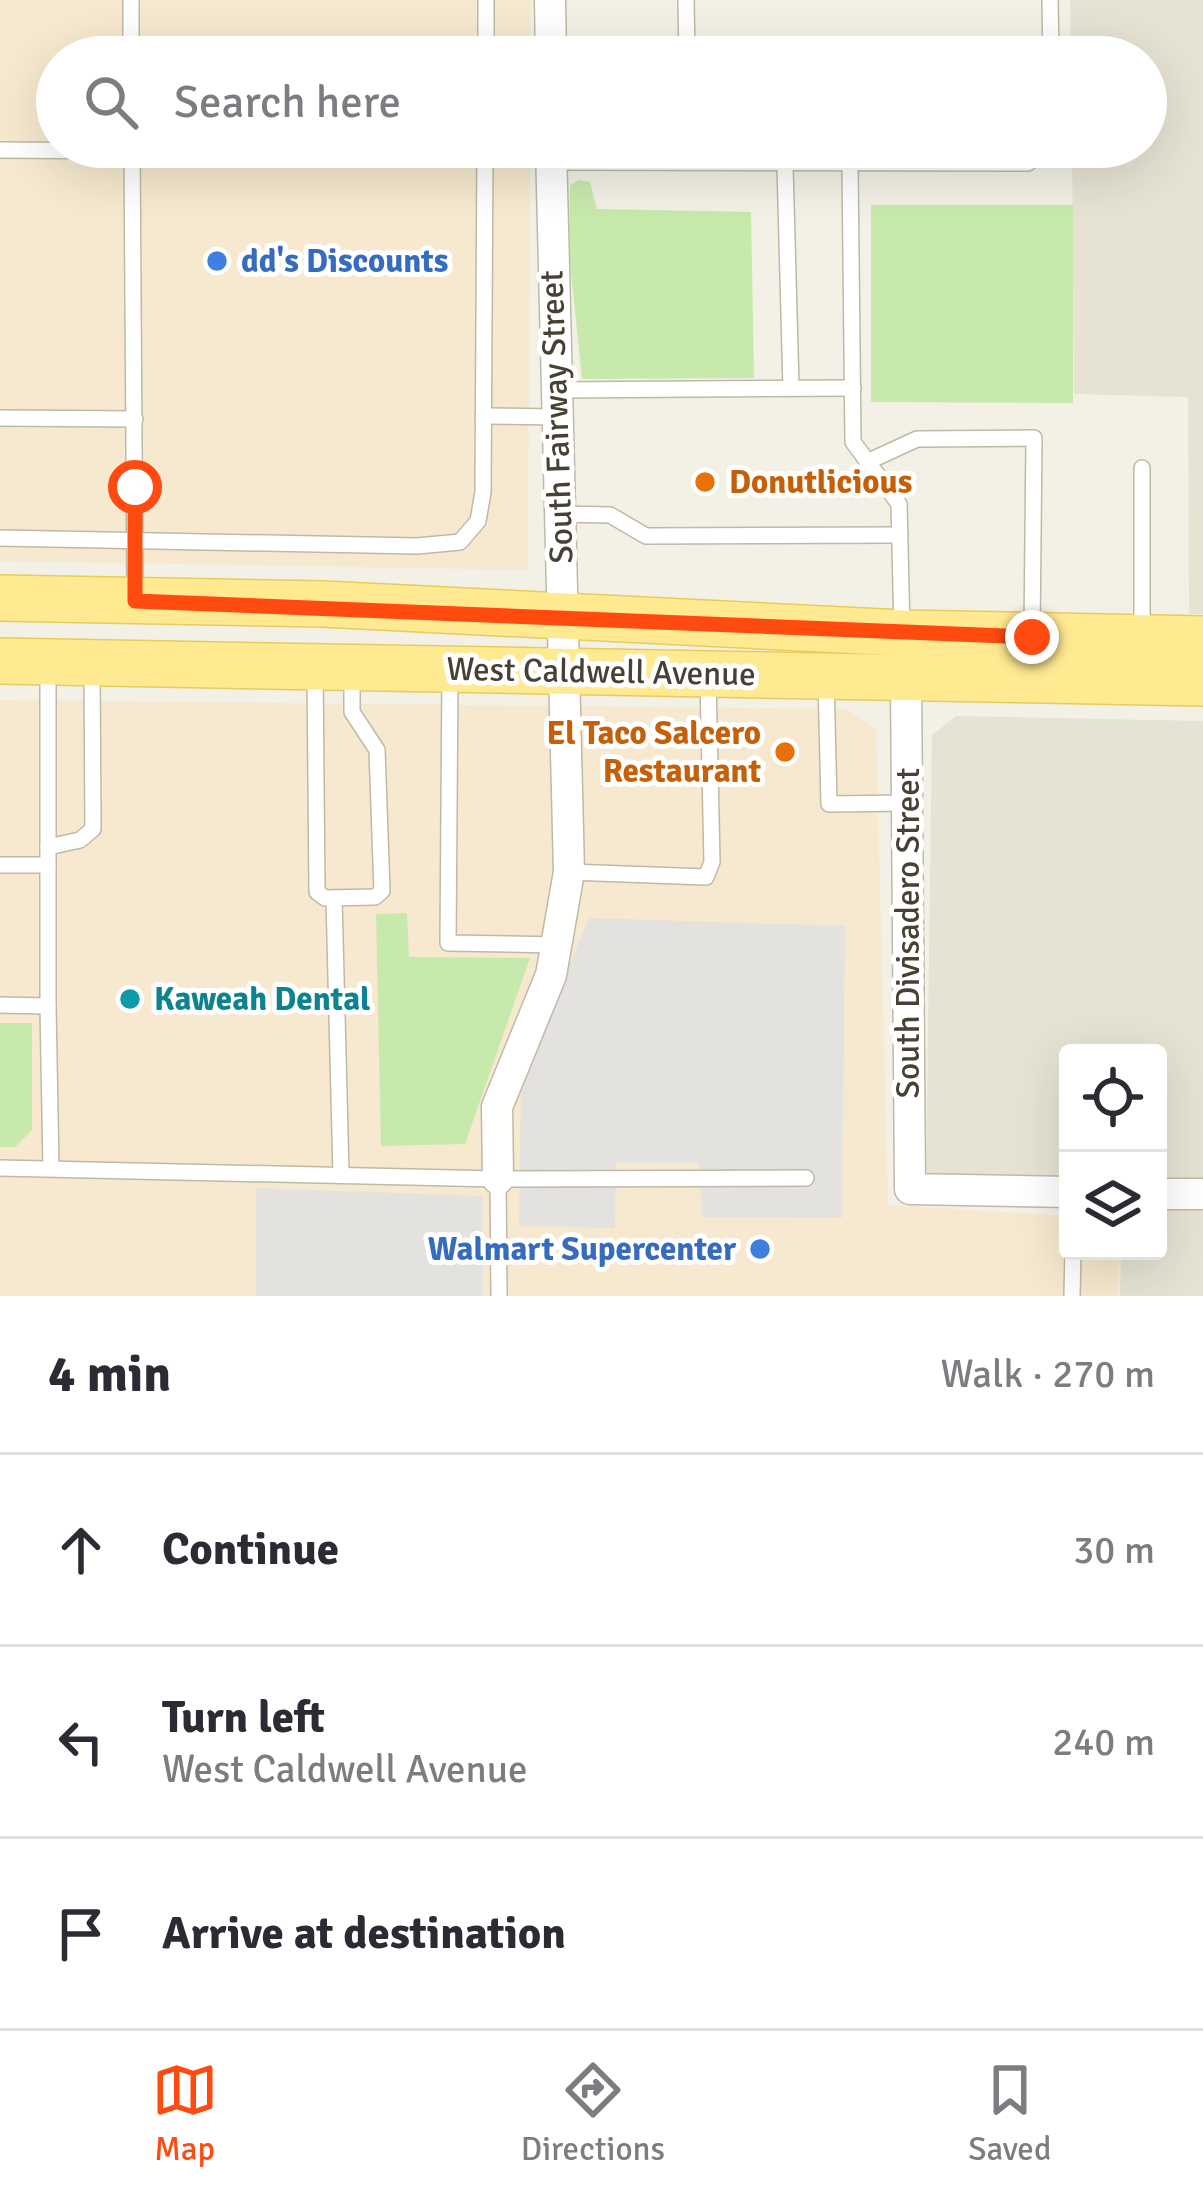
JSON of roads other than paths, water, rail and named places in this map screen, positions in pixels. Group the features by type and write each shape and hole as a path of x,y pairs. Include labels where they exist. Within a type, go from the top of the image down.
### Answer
{"main road":[{"name":"West Caldwell Avenue","path":"0,598 564,616 1203,683"},
{"name":"West Caldwell Avenue","path":"0,661 826,677 980,635 1203,639"},
{"path":"566,671 585,656 609,647 954,652 980,635"}],"street":[{"path":"550,0 551,36"},
{"name":"South Fairway Street","path":"498,1179 497,1107 560,945 569,872 551,168"},
{"name":"South Divisadero Street","path":"904,655 910,1189 1059,1192"},
{"path":"1167,1194 1203,1195"}],"lane":[{"path":"131,0 131,36"},
{"path":"486,0 486,36"},
{"path":"686,0 687,36"},
{"path":"1050,0 1051,36"},
{"path":"0,150 36,150"},
{"path":"132,168 135,601"},
{"path":"0,538 417,546 460,542 478,521 483,492 485,168"},
{"path":"785,168 791,387"},
{"path":"850,168 853,442 899,504 904,655"},
{"path":"483,416 557,403 791,387 853,388"},
{"path":"0,418 135,418"},
{"path":"867,462 916,439 1034,438 1032,637"},
{"path":"1142,468 1142,637"},
{"path":"561,514 610,514 646,536 900,536"},
{"path":"51,1168 48,856 70,662"},
{"path":"0,865 48,856 93,829 70,662"},
{"path":"334,667 352,712 376,750 382,891 375,897 334,898 317,892 334,667"},
{"path":"450,670 448,943 560,945"},
{"path":"569,872 706,877 712,862 708,675"},
{"path":"826,677 829,804 907,803"},
{"path":"334,898 341,1173"},
{"path":"0,1005 48,1006"},
{"path":"0,1168 498,1179 806,1178"},
{"path":"498,1179 499,1296"},
{"path":"1072,1296 1073,1260"}],"place":[{"name":"dd's Discounts","path":"217,261"},
{"name":"Donutlicious","path":"705,482"},
{"name":"El Taco Salcero Restaurant","path":"785,752"},
{"name":"Kaweah Dental","path":"130,999"},
{"name":"Walmart Supercenter","path":"760,1249"}]}
